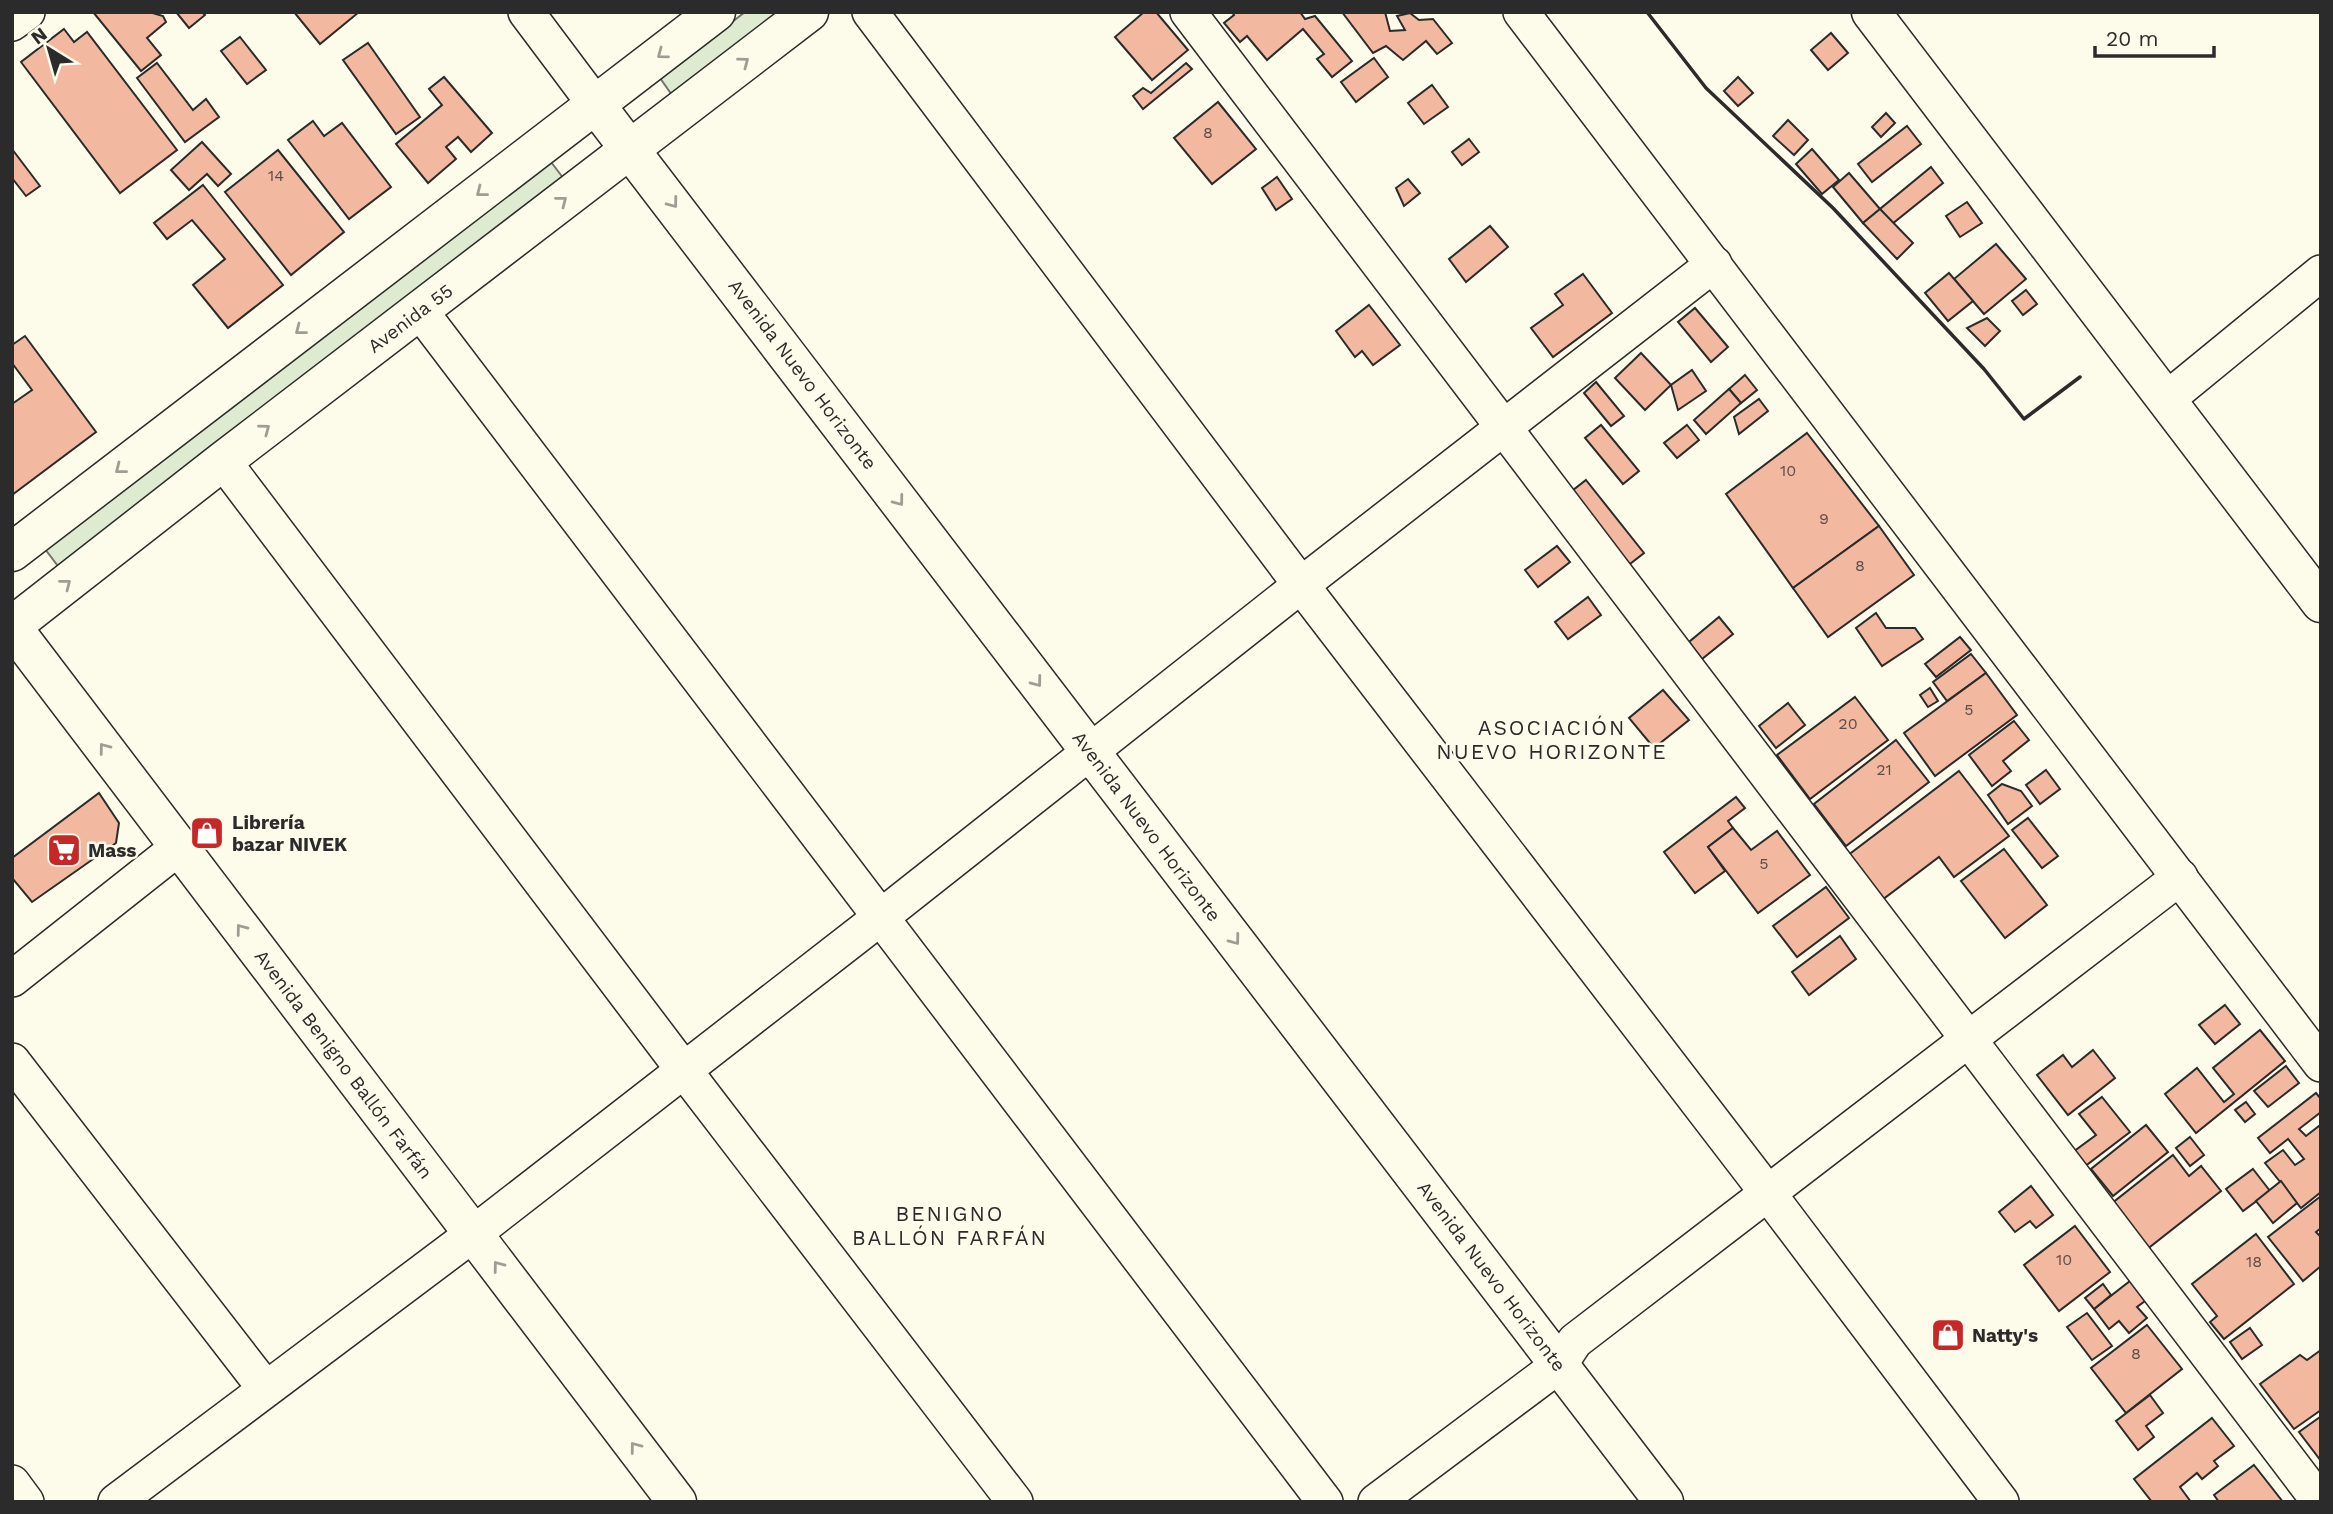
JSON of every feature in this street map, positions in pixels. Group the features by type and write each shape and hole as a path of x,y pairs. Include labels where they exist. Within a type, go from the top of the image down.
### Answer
{"street":[{"path":"12,23 27,12"},
{"path":"526,12 596,104"},
{"path":"12,552 716,12"},
{"name":"Avenida 55","path":"12,626 809,12"},
{"path":"870,12 1301,585 2001,1502"},
{"path":"1188,12 2320,1502"},
{"path":"1521,12 2321,1064"},
{"path":"1871,12 2321,603"},
{"name":"Avenida Nuevo Horizonte","path":"596,104 1664,1502"},
{"path":"116,1502 473,1234 1714,264"},
{"path":"2166,400 2321,273"},
{"path":"420,311 1325,1502"},
{"path":"223,461 1015,1502"},
{"name":"Avenida Benigno Ballón Farfán","path":"12,626 677,1502"},
{"path":"12,979 179,847"},
{"path":"1376,1502 1559,1365 1575,1341 2180,877"},
{"path":"12,1061 265,1388"},
{"path":"12,1483 26,1502"}],"green space":[{"path":"745,12 779,12 672,95 660,78"},
{"path":"551,162 564,179 58,566 45,549"}],"building":[{"path":"93,12 149,12 163,16 166,22 147,38 161,55 141,71"},
{"path":"176,12 202,12 205,15 189,28"},
{"path":"294,12 359,12 320,44"},
{"path":"1144,12 1156,12 1188,50 1152,80 1115,37"},
{"path":"1232,12 1300,12 1305,19 1315,16 1352,61 1332,77 1317,59 1324,54 1303,29 1267,60 1247,36 1240,42 1224,23 1234,15"},
{"path":"1342,12 1385,12 1390,31 1405,30 1397,16 1410,13 1419,20 1433,19 1452,43 1437,54 1426,41 1403,60 1386,46 1373,53"},
{"path":"64,29 74,42 87,32 177,150 120,193 21,62"},
{"path":"1831,33 1848,53 1828,70 1811,50"},
{"path":"240,37 266,70 247,84 221,51"},
{"path":"368,43 420,117 396,134 343,60"},
{"path":"1374,58 1388,77 1356,102 1341,82"},
{"path":"157,63 193,110 206,99 219,117 185,142 137,78"},
{"path":"1186,63 1192,69 1143,109 1133,96 1143,88 1151,93"},
{"path":"444,77 492,133 471,152 458,137 446,147 456,159 428,183 396,144 442,105 429,89"},
{"path":"1738,77 1753,93 1738,106 1724,91"},
{"path":"1432,85 1448,107 1424,124 1408,103"},
{"path":"1218,102 1256,149 1212,184 1174,138"},
{"path":"1886,113 1895,123 1881,137 1872,127"},
{"path":"1788,120 1808,140 1794,155 1773,136"},
{"path":"313,121 324,136 342,123 391,187 349,219 288,140"},
{"path":"1907,126 1921,144 1872,182 1858,164"},
{"path":"1469,139 1479,152 1462,165 1452,152"},
{"path":"202,142 231,174 218,186 207,174 189,190 171,170"},
{"path":"12,149 40,186 26,196 12,178"},
{"path":"1812,149 1839,180 1822,194 1796,164"},
{"path":"278,150 344,232 291,275 225,192"},
{"path":"1931,167 1943,183 1892,224 1880,209"},
{"path":"1849,173 1880,209 1863,223 1833,187"},
{"path":"1277,177 1292,199 1276,210 1262,188"},
{"path":"1408,179 1420,193 1404,206 1396,188"},
{"path":"203,185 283,285 228,328 193,285 225,259 192,220 167,239 154,223"},
{"path":"1967,202 1982,223 1960,237 1946,216"},
{"path":"1880,209 1913,243 1897,259 1863,223"},
{"path":"1490,226 1508,247 1466,282 1449,259"},
{"path":"1996,244 2026,279 1984,314 1954,279"},
{"path":"1949,273 1973,301 1948,321 1925,293"},
{"path":"1583,274 1612,313 1553,357 1531,328 1563,305 1555,294"},
{"path":"2026,290 2037,304 2023,315 2012,301"},
{"path":"1369,305 1400,345 1373,365 1362,351 1355,357 1336,331"},
{"path":"1695,308 1728,347 1711,362 1678,322"},
{"path":"1987,318 2000,331 1985,346 1967,328"},
{"path":"25,336 96,432 12,495 12,404 32,390 12,363 12,345"},
{"path":"1641,353 1671,385 1645,410 1615,378"},
{"path":"1692,370 1706,391 1678,410 1671,385"},
{"path":"1745,375 1757,390 1741,403 1729,389"},
{"path":"1596,382 1624,416 1611,426 1584,393"},
{"path":"1729,389 1741,403 1706,434 1694,420"},
{"path":"1759,399 1768,411 1739,434 1734,417"},
{"path":"1601,425 1639,471 1623,484 1585,438"},
{"path":"1687,425 1699,440 1677,458 1664,443"},
{"path":"1807,433 1879,526 1793,588 1726,494"},
{"path":"1586,480 1644,553 1626,567 1568,494"},
{"path":"1879,526 1914,575 1828,637 1793,588"},
{"path":"1557,546 1570,562 1538,587 1525,570"},
{"path":"1588,597 1601,615 1568,639 1555,622"},
{"path":"1876,613 1886,628 1915,628 1923,639 1882,666 1856,628"},
{"path":"1719,617 1733,634 1702,659 1689,642"},
{"path":"1960,637 1971,650 1936,677 1925,664"},
{"path":"1971,654 1986,673 1947,701 1933,682"},
{"path":"1986,673 2017,715 1935,776 1904,733"},
{"path":"1930,688 1938,701 1928,707 1920,695"},
{"path":"1663,690 1689,720 1654,748 1629,718"},
{"path":"1855,697 1888,740 1810,799 1777,755"},
{"path":"1788,703 1805,725 1776,748 1759,726"},
{"path":"2014,721 2029,740 2003,761 2011,771 1992,786 1969,755"},
{"path":"1896,740 1929,782 1846,846 1814,804"},
{"path":"2046,770 2060,789 2040,804 2026,785"},
{"path":"1959,771 2009,836 1954,877 1939,857 1882,900 1847,856"},
{"path":"2002,784 2021,791 2032,806 2008,824 1988,795"},
{"name":"Mass","path":"99,793 119,823 116,843 32,902 12,878 12,858"},
{"path":"1736,797 1745,808 1728,821 1733,828 1708,847 1725,871 1695,893 1664,852"},
{"path":"2028,818 2058,856 2042,868 2012,830"},
{"path":"1733,828 1751,850 1777,831 1810,875 1758,913 1708,847"},
{"path":"2004,849 2047,905 2005,938 1961,881"},
{"path":"1826,887 1849,918 1797,957 1773,926"},
{"path":"1840,936 1856,959 1809,995 1792,972"},
{"path":"2225,1005 2240,1024 2215,1044 2199,1025"},
{"path":"2260,1030 2285,1061 2196,1133 2165,1094 2197,1068 2224,1102 2234,1094 2213,1068"},
{"path":"2093,1050 2115,1078 2068,1115 2037,1075 2063,1055 2072,1067"},
{"path":"2286,1066 2299,1083 2268,1107 2254,1091"},
{"path":"2316,1093 2321,1099 2321,1112 2299,1129 2306,1136 2319,1126 2321,1129 2321,1192 2301,1208 2265,1163 2283,1150 2295,1165 2304,1159 2288,1139 2270,1153 2258,1138"},
{"path":"2102,1097 2130,1132 2084,1167 2073,1152 2096,1135 2079,1114"},
{"path":"2246,1102 2255,1114 2245,1122 2235,1110"},
{"path":"2146,1125 2168,1152 2113,1196 2091,1169"},
{"path":"2190,1137 2204,1155 2190,1166 2176,1148"},
{"path":"2173,1155 2189,1176 2201,1166 2221,1191 2146,1250 2111,1204"},
{"path":"2253,1169 2270,1191 2243,1211 2226,1189"},
{"path":"2281,1181 2297,1203 2273,1223 2256,1201"},
{"path":"2031,1186 2053,1215 2036,1228 2030,1221 2015,1232 1999,1212"},
{"path":"2321,1196 2321,1228 2316,1232 2321,1237 2321,1266 2303,1281 2268,1237"},
{"path":"2075,1226 2110,1272 2059,1311 2024,1265"},
{"path":"2256,1234 2294,1284 2224,1339 2210,1322 2217,1316 2192,1284"},
{"path":"2130,1281 2145,1301 2137,1307 2147,1318 2129,1333 2119,1321 2109,1329 2094,1309"},
{"path":"2103,1284 2111,1295 2094,1309 2085,1298"},
{"path":"2087,1313 2112,1346 2092,1360 2067,1327"},
{"path":"2147,1325 2182,1369 2126,1413 2091,1368"},
{"path":"2250,1328 2262,1345 2242,1359 2230,1342"},
{"path":"2321,1350 2321,1410 2294,1429 2260,1384 2300,1355 2307,1360"},
{"path":"2150,1395 2163,1413 2146,1426 2154,1437 2138,1450 2116,1421"},
{"path":"2212,1418 2234,1446 2214,1461 2218,1466 2202,1479 2197,1473 2180,1487 2191,1502 2152,1502 2134,1479"},
{"path":"2321,1418 2321,1461 2299,1432"},
{"path":"2254,1465 2283,1502 2219,1502 2214,1495"}],"wall":[{"path":"1647,12 1706,88 1833,208 1984,369 2024,419 2080,377"}],"place":[{"name":"Librería bazar NIVEK","path":"207,833"},
{"name":"Mass","path":"64,850"},
{"name":"Natty's","path":"1948,1335"}],"district":[{"name":"ASOCIACIÓN NUEVO HORIZONTE","path":"1552,740"},
{"name":"BENIGNO BALLÓN FARFÁN","path":"950,1226"}]}
